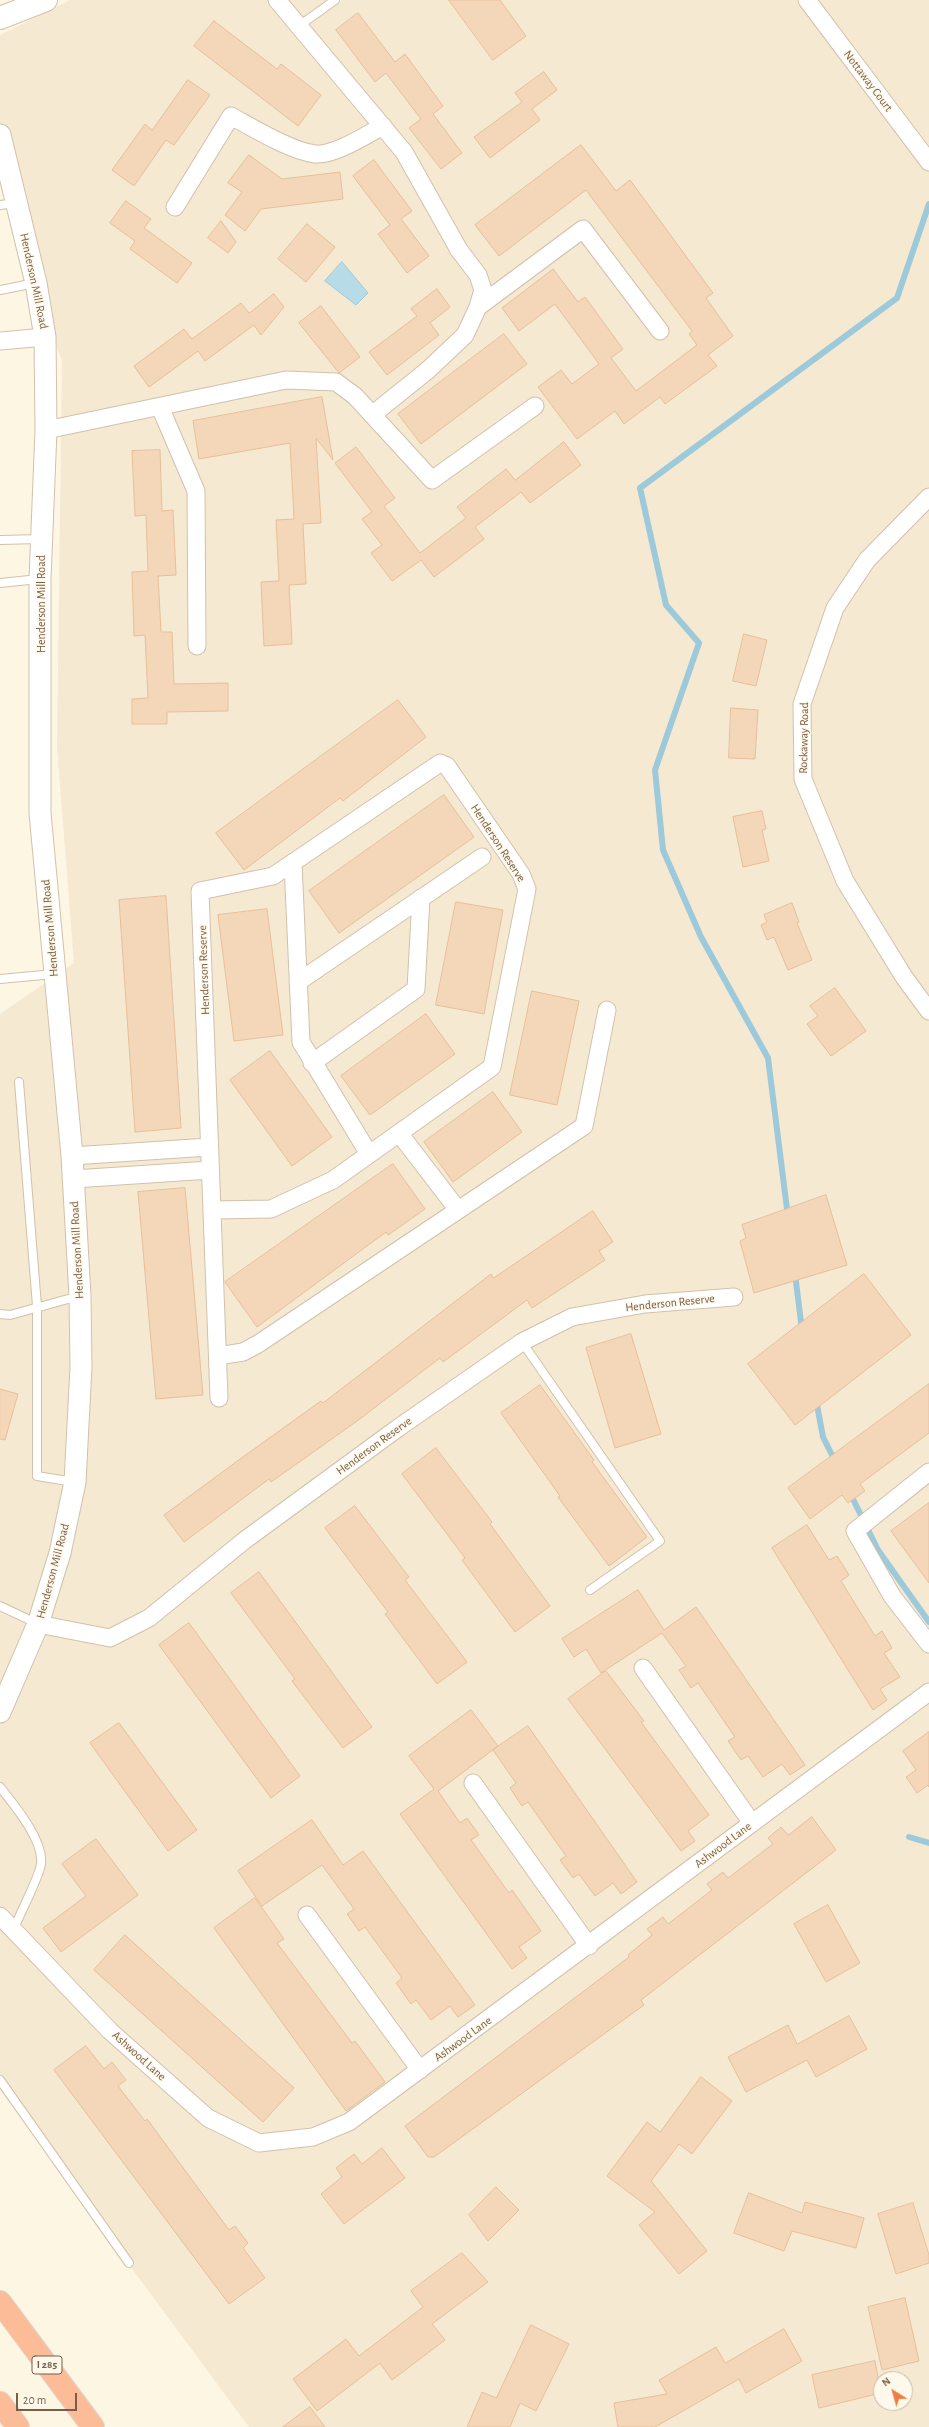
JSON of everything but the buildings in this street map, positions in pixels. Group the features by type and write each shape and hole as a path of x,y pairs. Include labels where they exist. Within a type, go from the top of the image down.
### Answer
{"highway":[{"name":"I 285","path":"0,2302 94,2427"},
{"path":"0,2403 18,2427"}],"main road":[{"path":"0,18 46,0"}],"street":[{"path":"277,0 404,152 459,250 478,275 483,290 478,307 465,334 450,352 372,415"},
{"name":"Nottaway Court","path":"807,0 929,162"},
{"path":"175,207 231,116 285,144 316,154 346,146 382,126"},
{"name":"Henderson Mill Road","path":"0,1712 38,1624 60,1553 75,1482 81,1367 80,1296 74,1179 40,813 40,579 46,430 45,337 36,283 8,204 2,147"},
{"path":"478,307 583,229 660,331"},
{"path":"0,341 45,337"},
{"path":"46,430 286,380 336,382 355,396 432,480 535,406"},
{"path":"160,407 196,491 197,646"},
{"name":"Rockaway Road","path":"929,497 867,560 835,608 802,704 803,778 845,881 904,977 929,1011"},
{"name":"Henderson Reserve","path":"212,1210 271,1209 333,1180 492,1067 527,889 521,874 447,766 440,762 273,876 200,891 208,1147 212,1210 219,1398"},
{"name":"Henderson Reserve","path":"298,982 482,857"},
{"path":"293,862 301,1042 369,1154"},
{"path":"312,1062 416,989 421,898"},
{"path":"218,1356 243,1352 258,1344 584,1126 607,1010"},
{"path":"399,1133 458,1210"},
{"path":"72,1156 208,1147"},
{"path":"129,1153 130,1176"},
{"path":"74,1179 210,1170"},
{"name":"Henderson Reserve","path":"38,1624 110,1638 149,1618 245,1540 398,1428 522,1342 572,1317 645,1304 734,1297"},
{"path":"929,1472 855,1530 892,1596 929,1644"},
{"path":"643,1668 752,1823"},
{"name":"Ashwood Lane","path":"0,1916 110,2031 208,2118 259,2143 313,2137 349,2122 589,1946 929,1692"},
{"path":"473,1783 589,1946"},
{"path":"307,1915 420,2070"}],"lane":[{"path":"299,26 335,0"},
{"path":"0,290 36,283"},
{"path":"0,540 41,539"},
{"path":"0,583 40,579"},
{"path":"0,979 54,974"},
{"path":"19,1082 37,1306 37,1476 75,1482"},
{"path":"0,1314 10,1315 37,1306 80,1296"},
{"path":"522,1342 660,1541 590,1590"},
{"path":"0,1606 38,1624"},
{"path":"0,1787 33,1834 41,1851 41,1865 14,1929"},
{"path":"0,2080 130,2263"}],"shaded area":[{"path":"70,0 929,0 929,2427 249,2427 0,2090 0,1014 74,963 57,747 62,360 26,274 0,157 0,35"}],"water":[{"path":"342,262 368,293 356,305 325,281"}],"waterway":[{"path":"788,1217 768,1058 701,937 663,850 655,770 699,643 666,605 640,488 897,298 929,204"},
{"path":"795,1274 802,1330"},
{"path":"816,1400 823,1437 835,1461"},
{"path":"850,1493 878,1550 929,1622"},
{"path":"909,1837 929,1843"}]}
